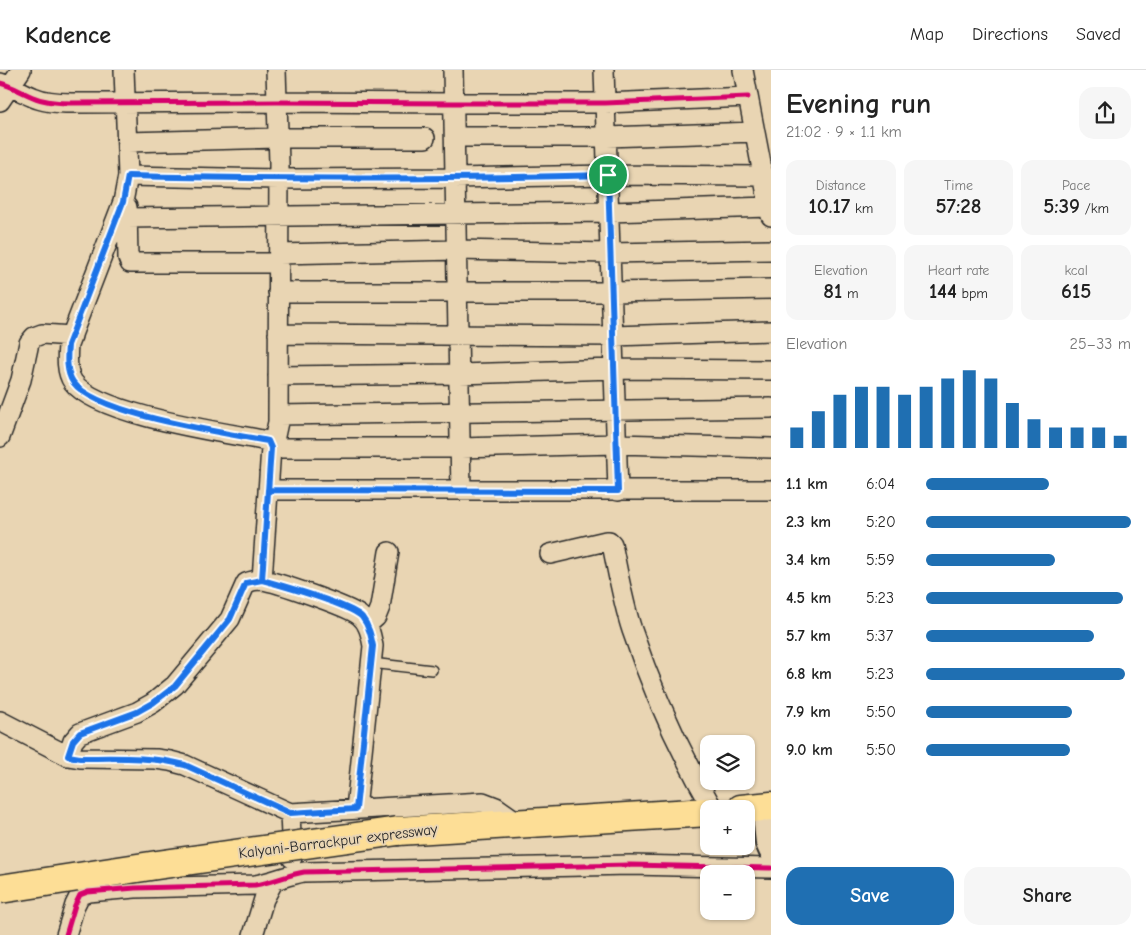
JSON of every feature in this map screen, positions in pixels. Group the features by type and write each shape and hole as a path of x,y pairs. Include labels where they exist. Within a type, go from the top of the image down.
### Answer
{"highway":[{"name":"Kalyani-Barrackpur expressway","path":"0,889 398,831 700,813"}],"street":[{"path":"0,101 5,84 21,70"},
{"path":"124,70 128,258 130,263 279,259 457,250 610,253 771,250"},
{"path":"262,580 271,446 277,431 278,415 279,179 276,70"},
{"path":"454,70 461,490"},
{"path":"604,70 618,491"},
{"path":"127,218 609,212 770,212 743,70"},
{"path":"5,84 34,98 58,103 606,103 748,96"},
{"path":"455,138 607,137 755,132"},
{"path":"127,142 278,138 425,138"},
{"path":"127,182 608,175 763,176"},
{"path":"127,182 123,202 68,345 68,370 73,382 86,394 105,404 169,422 268,441 271,446"},
{"path":"278,292 771,290"},
{"path":"278,334 613,336 771,331"},
{"path":"0,437 21,380 29,342 34,337 42,334 72,336"},
{"path":"278,376 459,374 614,369 771,370"},
{"path":"278,415 460,414 615,409 771,408"},
{"path":"271,446 460,448 616,444 771,448"},
{"path":"268,490 771,490"},
{"path":"550,554 606,541 612,544 625,607 644,661 664,713 687,763 708,800"},
{"path":"367,625 376,617 380,607 389,552"},
{"path":"68,756 73,741 80,733 145,708 175,686 230,619 246,583 262,580 302,592 352,611 361,616 367,625 373,646 356,809"},
{"path":"0,721 68,756 80,758 156,759 185,765 290,813 483,802 496,807 520,824"},
{"path":"759,807 771,850"},
{"path":"290,813 293,874"},
{"path":"66,935 75,905 80,896 88,892 135,888 255,885 273,882 304,872 630,864 771,868"},
{"path":"253,935 264,899 273,882"}],"lane":[{"path":"371,663 432,670"}],"cycle path":[{"path":"0,83 37,99 67,103 605,103 748,97"},
{"path":"66,935 80,895 88,892 135,888 255,885 304,872 630,865 771,868"}],"route":[{"path":"608,175 279,179 128,176 123,202 68,345 68,370 73,382 86,394 105,404 169,422 268,441 271,444 262,580 246,583 230,619 175,686 153,703 137,712 80,733 73,741 68,756 170,761 185,765 290,813 356,809 373,646 371,635 361,616 352,611 302,592 262,580 268,490 618,491 608,175"}]}
